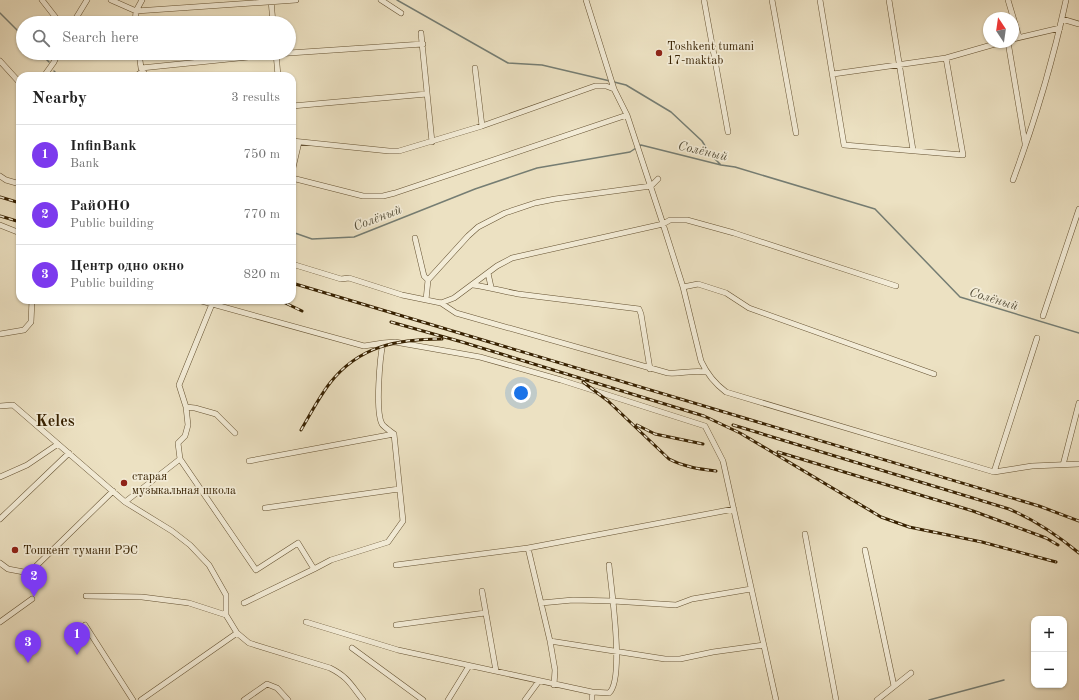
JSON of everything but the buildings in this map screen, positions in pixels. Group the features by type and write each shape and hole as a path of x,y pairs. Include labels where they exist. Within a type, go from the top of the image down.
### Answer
{"street":[{"path":"42,0 55,16"},
{"path":"77,16 87,0"},
{"path":"111,0 136,11 296,0"},
{"path":"136,16 136,11 142,0"},
{"path":"381,0 401,13"},
{"path":"586,0 610,77 626,115 651,186 683,287 702,361 706,372 716,384 726,392 994,472 1032,466 1079,464"},
{"path":"704,0 728,132"},
{"path":"772,0 796,133"},
{"path":"820,0 844,145 963,155 946,58"},
{"path":"889,0 913,150"},
{"path":"1008,0 1012,12"},
{"path":"1013,180 1031,129 1060,28 1066,0"},
{"path":"271,1 272,16"},
{"path":"1062,19 1079,24"},
{"path":"1019,37 1060,28"},
{"path":"421,33 432,142"},
{"path":"296,53 422,44"},
{"path":"832,74 946,58 983,47"},
{"path":"1009,48 1026,144"},
{"path":"47,72 55,60"},
{"path":"140,60 143,72 227,60"},
{"path":"277,60 278,72"},
{"path":"0,61 16,79"},
{"path":"476,68 482,126"},
{"path":"296,142 399,151 482,126 595,86 614,86"},
{"path":"296,106 427,94"},
{"path":"296,179 363,196 382,196 395,193 626,115"},
{"path":"296,155 299,142"},
{"path":"0,176 6,180 16,183"},
{"path":"426,300 428,280 478,227 535,203 651,186 658,179"},
{"path":"1043,316 1079,209"},
{"path":"441,303 454,298 497,266 512,258 663,224 670,220 687,220 734,233 896,286"},
{"path":"0,225 16,232"},
{"path":"415,238 424,276 428,280"},
{"path":"296,265 341,280 349,278 402,295 441,303 456,313 650,369 675,374 693,370 706,372"},
{"path":"488,273 491,287"},
{"path":"683,287 698,284 726,292 749,308 934,374"},
{"path":"473,285 491,287 500,291 518,294 639,309 650,369"},
{"path":"0,334 24,330 31,322 32,304"},
{"path":"314,570 298,543 256,570 180,459 178,443 185,436 188,424 186,407 179,385 212,304 364,346 395,342 480,357 561,380 705,426 723,461 776,700"},
{"path":"994,472 1037,338"},
{"path":"244,603 314,570 331,560 388,542 403,521 394,434 382,423 379,405 379,382 383,343"},
{"path":"1063,465 1079,403"},
{"path":"0,406 13,404 125,502 172,530 190,545 209,565 226,595 226,615 237,633 249,643 330,668 345,677 363,700"},
{"path":"186,407 196,408 216,414 235,433"},
{"path":"249,461 394,434"},
{"path":"0,477 27,465 58,444"},
{"path":"0,519 69,453"},
{"path":"125,502 180,459"},
{"path":"265,508 399,489"},
{"path":"0,563 8,569 30,573 113,492"},
{"path":"396,565 528,548 734,509"},
{"path":"805,534 836,700"},
{"path":"528,548 550,641 555,670 554,685"},
{"path":"865,550 894,686"},
{"path":"306,622 398,650 554,685 592,692 611,692 614,687 618,652 609,565"},
{"path":"541,603 573,600 676,605 692,599 751,589"},
{"path":"482,591 496,672"},
{"path":"86,596 142,597 189,603 226,615"},
{"path":"0,622 32,599"},
{"path":"396,625 485,613"},
{"path":"85,625 133,700"},
{"path":"141,700 237,633"},
{"path":"550,641 665,659 680,659 713,652 764,645"},
{"path":"352,648 423,700"},
{"path":"448,700 469,666"},
{"path":"877,700 911,672"},
{"path":"525,700 539,681"},
{"path":"244,700 267,684 277,688 288,700"},
{"path":"592,692 592,700"}],"waterway":[{"path":"397,0 508,63 542,65 610,81"},
{"name":"Солёный","path":"0,13 16,29"},
{"path":"614,82 626,85 671,112 702,141 710,154 721,165"},
{"name":"Солёный","path":"639,146 641,145 721,165 735,167 875,209 960,297 1079,333"},
{"name":"Солёный","path":"296,233 312,239 354,237 475,189 537,168 630,152 636,148"},
{"path":"929,700 1004,680"}],"railway":[{"path":"0,197 16,202"},
{"path":"0,216 16,221"},
{"path":"296,284 1039,506 1079,521"},
{"path":"287,304 302,311"},
{"path":"391,322 462,342 704,416 740,433 881,517 909,527 982,542 1056,562"},
{"path":"301,430 318,400 330,383 341,370 353,361 366,353 394,343 425,339 442,339"},
{"path":"583,382 608,401 669,459 686,466 716,471"},
{"path":"637,425 655,434 703,444"},
{"path":"733,425 1009,509 1046,528 1079,553"},
{"path":"778,452 973,511 1046,538 1058,545"}],"place":[{"name":"Toshkent tumani 17-maktab","path":"659,53"},
{"name":"старая музыкальная школа","path":"124,483"},
{"name":"Тошкент тумани РЭС","path":"15,550"},
{"name":"РайОНО","path":"34,597"},
{"name":"InfinBank","path":"77,655"},
{"name":"Центр одно окно","path":"28,663"}],"district":[{"name":"Keles","path":"55,420"}]}
